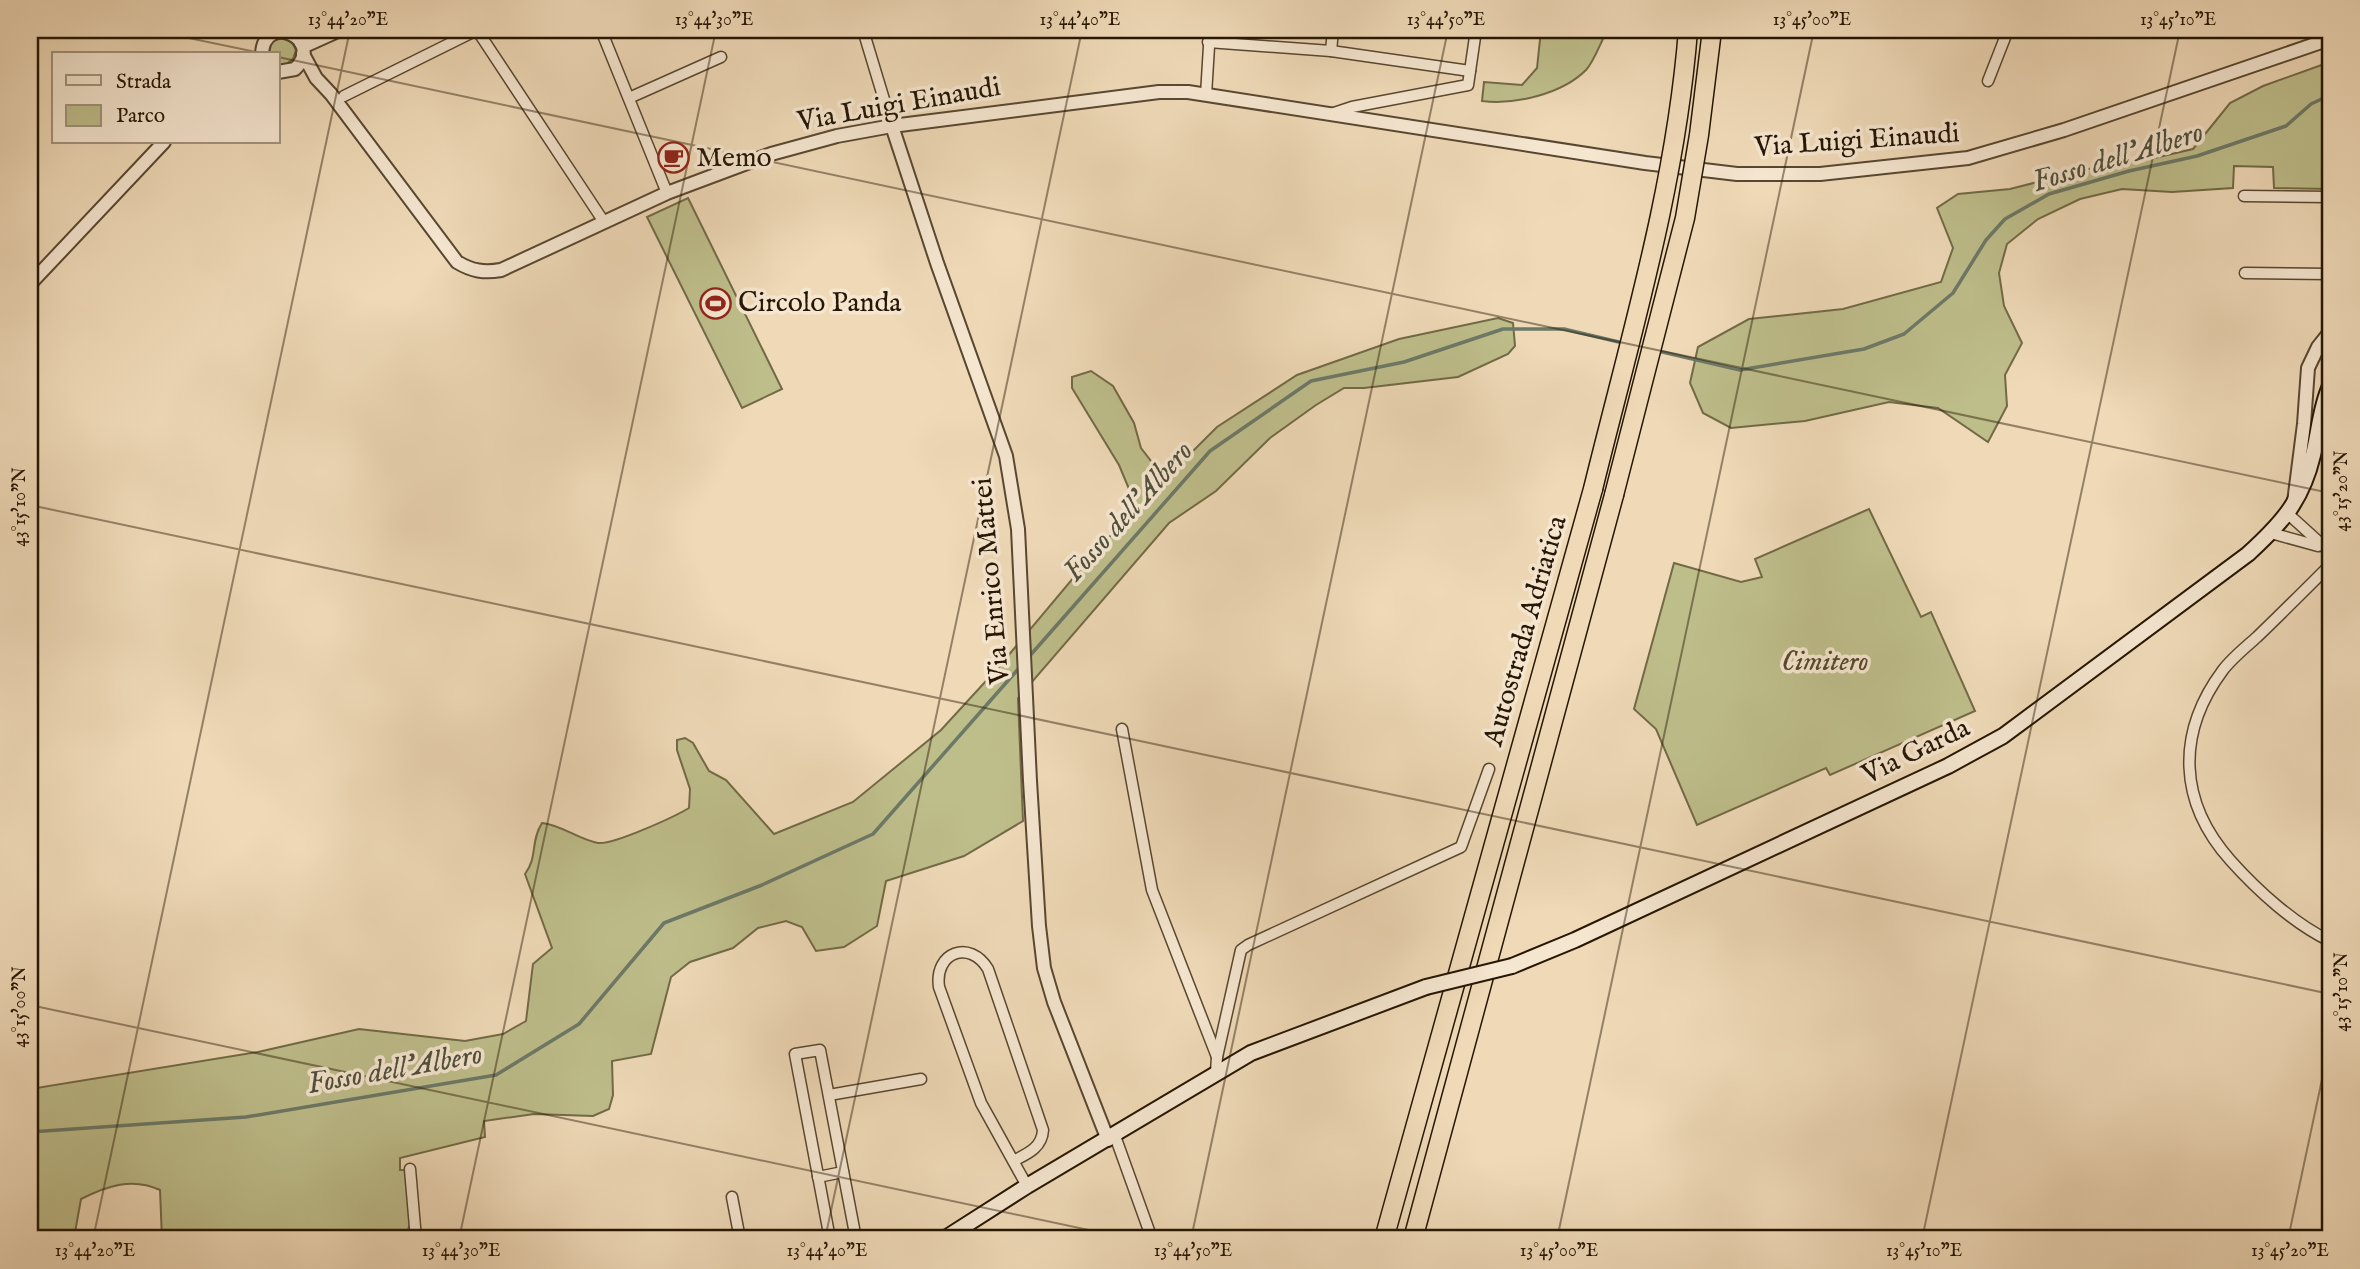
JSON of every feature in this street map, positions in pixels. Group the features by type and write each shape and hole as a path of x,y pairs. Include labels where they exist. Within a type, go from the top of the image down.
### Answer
{"highway":[{"name":"Autostrada Adriatica","path":"1384,1239 1593,489 1672,159 1682,98 1688,30"},
{"name":"Autostrada Adriatica","path":"1413,1239 1614,495 1685,218 1712,30"}],"main road":[{"name":"Via Garda","path":"944,1239 1027,1186 1111,1138 1216,1065 1426,987 1512,966 1586,935 1948,766 2003,736 2248,554 2271,533 2302,491 2330,386"}],"street":[{"path":"262,52 267,38 280,31 309,44 340,30"},
{"path":"344,96 477,30 604,222"},
{"path":"601,30 667,193"},
{"name":"Via Enrico Mattei","path":"863,30 937,263 1006,456 1018,529 1034,861 1044,968 1054,1002 1111,1138"},
{"path":"1206,95 1210,30"},
{"path":"1331,51 1333,30"},
{"path":"1208,42 1331,51 1470,71 1476,30"},
{"path":"1988,81 2008,30"},
{"name":"Via Luigi Einaudi","path":"316,78 331,94 457,262 477,271 501,270 667,193 763,156 838,136 892,126 1159,92 1206,95 1645,163 1737,174 1820,174 1968,158 2064,130 2330,39"},
{"path":"295,69 299,65 299,41"},
{"path":"299,41 316,78"},
{"path":"629,98 721,57"},
{"path":"280,72 295,69 316,78"},
{"name":"Via Luigi Einaudi","path":"1331,114 1352,107 1468,85 1470,71"},
{"path":"30,284 162,144"},
{"path":"2244,197 2330,197"},
{"path":"2245,273 2330,274"},
{"path":"2326,549 2290,508 2304,424 2308,368 2318,347 2330,332"},
{"path":"2271,533 2326,549"},
{"path":"2330,565 2223,670 2192,730 2189,762 2196,805 2222,851 2261,893 2330,941"},
{"path":"1122,729 1152,890 1216,1065"},
{"path":"1216,1065 1241,950 1461,847 1489,769"},
{"path":"1013,1161 1036,1147 1042,1138 1043,1130 988,969 974,955 964,952 954,954 940,967 937,977 939,987 981,1103 1013,1161 1027,1186"},
{"path":"830,1239 795,1054 820,1050 856,1239"},
{"path":"829,1095 920,1079"},
{"path":"1111,1138 1152,1239"},
{"path":"410,1168 416,1239"},
{"path":"818,1177 843,1172"},
{"path":"732,1197 740,1239"}],"green space":[{"path":"1541,30 1605,30 1605,35 1586,70 1564,86 1523,99 1482,101 1484,82 1522,85 1537,68"},
{"path":"283,38 292,42 296,50 293,59 285,65 280,65 280,52 269,52 271,43"},
{"path":"2330,62 2330,189 2274,188 2273,167 2234,166 2233,188 2172,192 2122,189 2080,199 2038,219 2007,244 1999,273 2004,306 2022,343 2005,375 2007,406 1988,442 1938,408 1889,402 1805,421 1731,428 1703,413 1690,383 1698,347 1749,319 1843,309 1941,282 1953,248 1937,208 1958,194 2010,189 2104,165 2150,159 2193,149 2230,103 2263,86"},
{"name":"Circolo Panda","path":"688,198 782,389 742,408 647,217"},
{"path":"1498,318 1513,323 1515,346 1508,354 1458,377 1344,388 1270,438 1216,491 1169,523 1018,698 1023,821 964,856 886,881 877,926 844,947 816,951 802,927 786,921 758,928 733,948 690,962 671,977 651,1054 612,1061 613,1095 609,1109 593,1116 534,1114 484,1121 485,1137 400,1158 400,1170 407,1170 411,1221 405,1238 400,1232 328,1239 162,1239 160,1190 130,1184 100,1190 81,1199 74,1238 30,1239 30,1089 258,1052 359,1029 465,1041 503,1034 526,1021 533,964 552,948 525,874 542,823 598,843 644,830 689,808 690,789 677,750 677,740 685,738 693,743 709,771 726,780 774,834 853,802 941,730 997,669 1095,552 1137,508 1119,465 1072,388 1072,377 1091,371 1113,386 1134,423 1141,448 1158,470 1175,469 1217,427 1297,375 1399,339"},
{"name":"Cimitero","path":"1869,509 1921,617 1931,612 1975,711 1830,775 1826,768 1697,825 1656,729 1634,709 1674,563 1741,582 1762,577 1755,559"}],"waterway":[{"name":"Fosso dell'Albero","path":"1658,351 1740,370 1864,349 1904,334 1953,293 1986,240 2005,219 2049,194 2129,171 2197,156 2286,126 2311,104 2330,95"},
{"name":"Fosso dell'Albero","path":"1027,659 1210,451 1311,381 1404,362 1503,329 1564,329 1623,343"},
{"name":"Fosso dell'Albero","path":"30,1132 246,1117 496,1075 579,1024 664,923 762,885 873,834 1020,667"}],"place":[{"name":"Memo","path":"673,158"},
{"name":"Circolo Panda","path":"715,303"}]}
